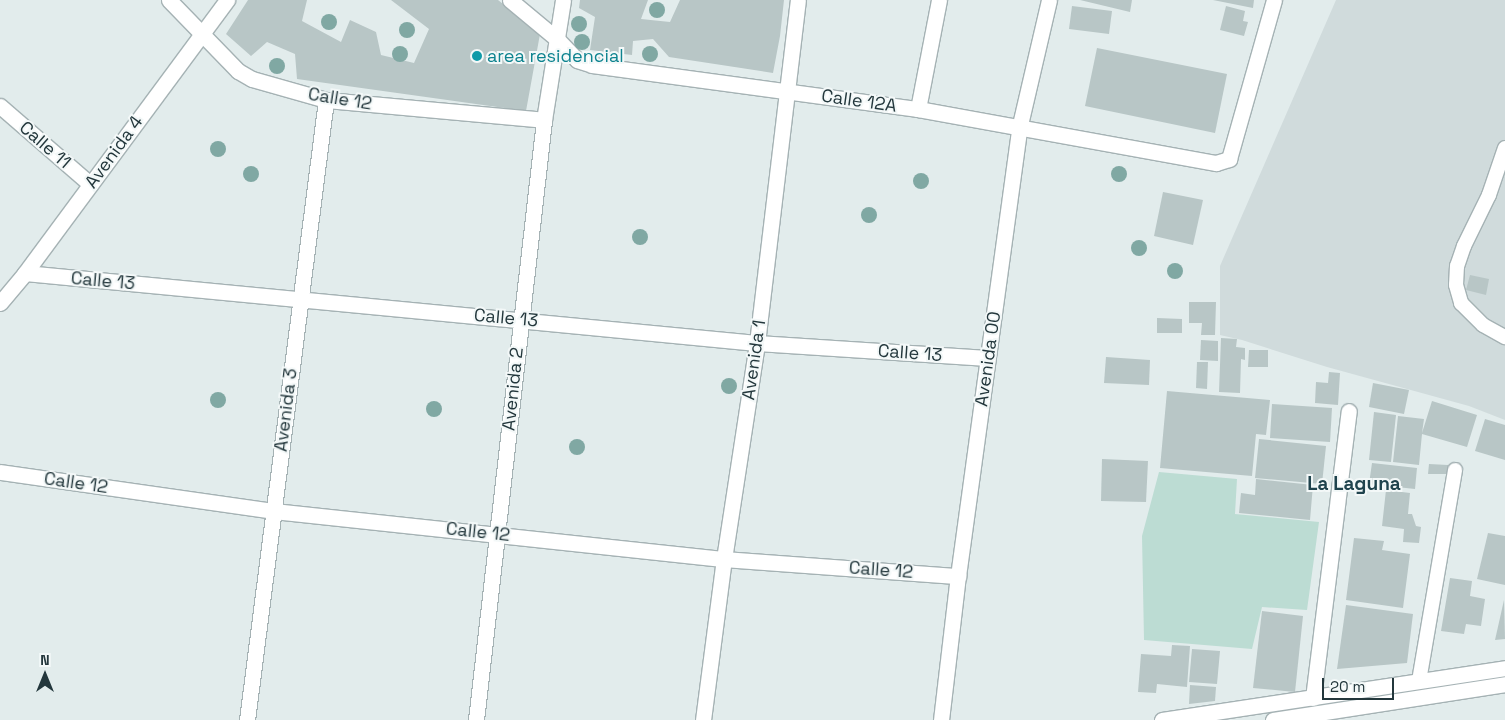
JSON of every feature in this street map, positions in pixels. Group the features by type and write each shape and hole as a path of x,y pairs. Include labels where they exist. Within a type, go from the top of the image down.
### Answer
{"street":[{"name":"Calle 12","path":"169,0 238,71 252,79 326,100 544,120"},
{"name":"Avenida 4","path":"0,303 25,273 227,0"},
{"name":"Calle 12A","path":"510,0 557,40 577,60 592,65 918,109 1019,129 1216,163 1229,159 1274,0"},
{"name":"Avenida 2","path":"476,720 544,120 563,0"},
{"name":"Avenida 1","path":"703,720 724,559 757,343 798,0"},
{"path":"918,109 939,0"},
{"name":"Avenida 00","path":"942,720 958,576 1019,129 1049,0"},
{"name":"Avenida 3","path":"247,720 326,100"},
{"name":"Calle 11","path":"0,106 90,184"},
{"name":"Calle 13","path":"25,273 757,343 988,358"},
{"path":"1314,698 1349,411"},
{"name":"Calle 12","path":"0,472 274,511 724,559 958,576"},
{"path":"1162,720 1505,668"},
{"path":"1274,720 1505,684"}],"lane":[{"path":"1505,148 1489,195 1464,246 1457,266 1456,285 1461,303 1483,325 1505,337"},
{"path":"1419,681 1455,470"}],"shaded area":[{"path":"1336,0 1505,0 1505,420 1469,406 1220,335 1220,266"}],"green space":[{"path":"1159,472 1237,479 1235,514 1319,522 1307,610 1262,607 1252,649 1144,640 1142,536"}],"building":[{"name":"area residencial","path":"248,0 307,0 302,21 341,42 350,20 376,32 381,55 414,63 429,29 391,0 498,0 540,34 526,111 297,79 295,54 267,42 251,56 226,34"},
{"path":"580,0 648,0 641,19 670,22 680,0 784,0 773,73 669,57 653,39 633,41 632,55 590,50 595,17 579,8"},
{"path":"1080,0 1132,0 1130,12"},
{"path":"1213,0 1254,0 1253,8"},
{"path":"1072,6 1112,11 1109,34 1069,29"},
{"path":"1226,6 1245,11 1243,21 1248,22 1244,36 1220,30"},
{"path":"1097,48 1227,74 1215,133 1085,106"},
{"path":"1163,192 1203,200 1193,245 1154,236"},
{"path":"1470,275 1489,279 1486,295 1466,290"},
{"path":"1189,302 1216,302 1215,335 1201,335 1202,323 1189,323"},
{"path":"1157,318 1182,319 1182,333 1157,333"},
{"path":"1221,338 1237,339 1236,347 1245,348 1245,360 1241,359 1240,393 1219,392"},
{"path":"1201,340 1218,341 1218,361 1200,360"},
{"path":"1249,350 1268,350 1268,367 1248,367"},
{"path":"1106,357 1150,360 1149,385 1104,383"},
{"path":"1197,362 1208,362 1207,389 1196,388"},
{"path":"1329,372 1340,373 1338,405 1315,403 1316,382 1328,383"},
{"path":"1373,383 1409,390 1404,414 1369,407"},
{"path":"1167,391 1270,400 1266,435 1256,434 1252,476 1160,468"},
{"path":"1432,401 1477,415 1467,447 1422,434 1419,465 1393,462 1398,416 1424,419 1422,433"},
{"path":"1272,404 1332,408 1330,442 1270,438"},
{"path":"1374,412 1396,415 1391,462 1369,460"},
{"path":"1485,419 1505,425 1505,460 1475,451"},
{"path":"1259,439 1326,446 1322,484 1255,478"},
{"path":"1102,459 1148,461 1146,502 1101,501"},
{"path":"1372,463 1417,468 1415,489 1369,484"},
{"path":"1429,464 1448,465 1448,474 1428,474"},
{"path":"1256,479 1313,485 1310,520 1239,513 1241,493 1255,495"},
{"path":"1386,490 1410,493 1408,514 1412,514 1416,526 1421,527 1419,543 1403,542 1404,529 1382,526"},
{"path":"1488,533 1505,536 1505,585 1477,579"},
{"path":"1354,538 1384,541 1382,550 1410,554 1403,608 1346,600"},
{"path":"1450,578 1472,581 1470,596 1485,599 1481,626 1466,624 1464,634 1441,631"},
{"path":"1504,600 1505,639 1495,640"},
{"path":"1346,605 1413,614 1407,663 1337,669"},
{"path":"1262,611 1303,616 1295,692 1253,688"},
{"path":"1172,645 1190,646 1187,687 1157,684 1156,693 1138,692 1141,654 1171,656"},
{"path":"1192,649 1220,651 1217,684 1189,682"},
{"path":"1190,685 1216,687 1215,701 1189,704"}],"place":[{"name":"area residencial","path":"477,56"}],"district":[{"name":"La Laguna","path":"1354,484"}]}
